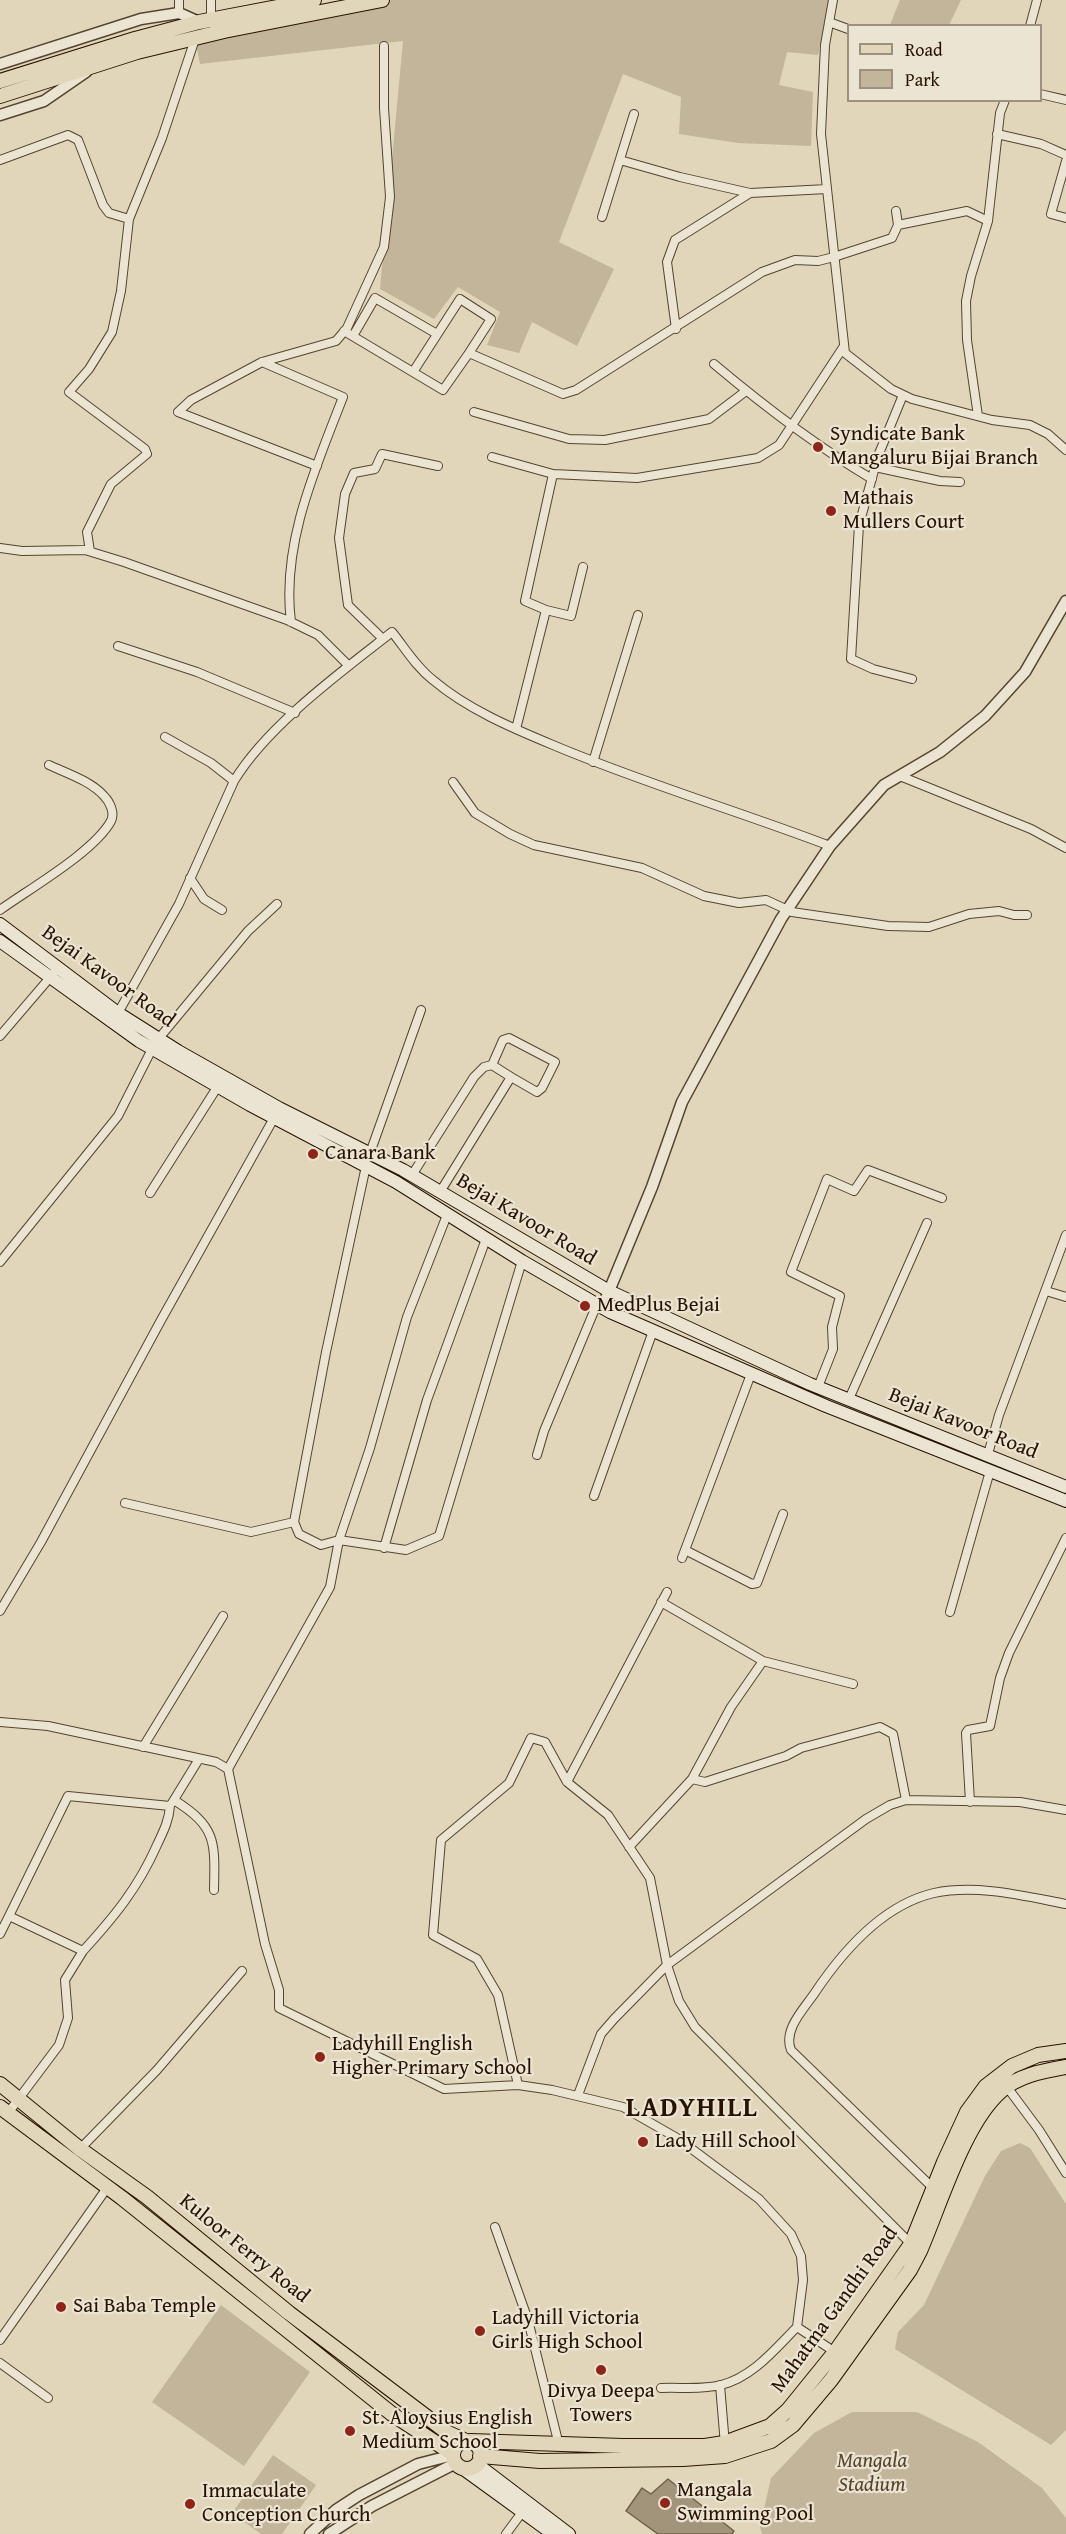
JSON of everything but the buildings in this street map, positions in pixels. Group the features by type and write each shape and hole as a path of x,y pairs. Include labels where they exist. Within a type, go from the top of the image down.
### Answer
{"main road":[{"path":"0,81 135,39 205,21 314,0"},
{"path":"0,96 137,52 382,0"},
{"name":"Bejai Kavoor Road","path":"0,924 153,1042 218,1086 366,1166 599,1306 873,1426 1066,1501"},
{"name":"Bejai Kavoor Road","path":"0,941 97,1013 279,1108 371,1150 609,1291 818,1387 1066,1487"},
{"name":"Mahatma Gandhi Road","path":"479,2460 683,2459 771,2440 793,2425 836,2372 910,2270 933,2188 967,2112 986,2086 1012,2066 1038,2055 1066,2051"},
{"name":"Mahatma Gandhi Road","path":"468,2441 705,2446 725,2449 770,2426 788,2410 916,2248 973,2124 1007,2087 1033,2073 1066,2067"},
{"name":"Kuloor Ferry Road","path":"0,2084 80,2149 147,2197 316,2334 448,2433 468,2441"},
{"name":"Kuloor Ferry Road","path":"4,2110 392,2414 456,2460"},
{"path":"456,2460 458,2444 468,2441 477,2445 479,2460 569,2534"},
{"path":"456,2460 470,2468 479,2460"},
{"path":"456,2460 553,2534"}],"street":[{"path":"0,64 141,19 177,4 205,21 211,0"},
{"path":"833,0 825,45 822,134 845,353 891,389 912,399 978,416 1030,425 1048,434 1066,450"},
{"path":"1031,24 1037,0"},
{"path":"829,22 847,28"},
{"path":"90,551 87,532 111,484 147,454 145,449 69,392 89,369 112,332 121,291 129,219 162,138 195,39"},
{"path":"348,334 384,246 390,197 384,108 384,46"},
{"path":"0,115 44,101 93,67"},
{"path":"1042,94 1066,100"},
{"path":"978,416 968,340 966,301 971,276 988,221 1000,113 1004,102"},
{"path":"602,217 634,114"},
{"path":"0,160 68,135 78,140 103,205 109,213 129,219"},
{"path":"997,135 1041,144 1066,155"},
{"path":"620,160 750,193 827,189"},
{"path":"1066,161 1051,214 1066,218"},
{"path":"676,329 667,262 675,240 750,193"},
{"path":"898,225 967,211 988,221"},
{"path":"469,353 563,394 576,390 676,329 762,272 795,260 818,261 834,257 892,238 898,225 896,212"},
{"path":"317,466 178,412 191,400 262,362 336,341 348,334 375,297 437,334"},
{"path":"348,334 443,390 491,319 460,299 413,372"},
{"path":"492,457 553,474 638,478 758,459 779,445 844,346"},
{"path":"262,362 343,397 300,516 288,603 291,622"},
{"path":"714,364 834,457 872,479"},
{"path":"474,412 569,439 604,440 709,419 746,391"},
{"path":"903,395 875,467 859,525 851,659 873,669 912,680"},
{"path":"383,639 348,605 339,538 345,494 354,473 375,469 382,454 438,466"},
{"path":"875,467 940,481 960,482"},
{"path":"553,474 525,601 546,610 571,616 583,567"},
{"path":"0,548 22,551 61,549 90,551 291,622 318,635 349,666"},
{"path":"537,1455 544,1431 599,1306 609,1291 652,1186 682,1102 788,909 830,846 884,785 940,752 985,716 1025,672 1064,604"},
{"path":"516,729 546,610"},
{"path":"593,762 638,615"},
{"path":"118,1013 179,904 234,782 259,746 349,666 392,632 421,670 434,681 476,708 516,729 593,762 830,846"},
{"path":"118,646 197,672 295,713"},
{"path":"165,737 217,766 234,782"},
{"path":"0,910 84,850 111,821 113,814 105,797 96,789 48,765"},
{"path":"900,776 1032,829 1066,848"},
{"path":"453,782 475,813 534,845 642,868 704,896 739,903 766,900 792,912 888,926 929,927 969,914 999,911 1014,915 1027,915"},
{"path":"190,878 204,898 222,910"},
{"path":"0,1262 118,1116 153,1042 160,1037 248,931 277,904"},
{"path":"0,1036 59,968"},
{"path":"371,1150 421,1010"},
{"path":"412,1175 474,1077 484,1067 492,1065 537,1092 542,1088 555,1062 505,1038 492,1065"},
{"path":"440,1192 511,1077"},
{"path":"150,1193 218,1086"},
{"path":"0,1611 41,1542 274,1118"},
{"path":"366,1166 326,1352 294,1522 299,1534 321,1545 339,1540 406,1550 439,1536 522,1261"},
{"path":"818,1387 833,1349 832,1327 840,1296 791,1272 827,1179 854,1191 868,1170 942,1198"},
{"path":"447,1215 407,1317 370,1448 339,1540 330,1587 228,1768 265,1944 279,1990 279,2008 444,2089 518,2085 623,2107 677,2138 759,2199 791,2234 801,2256 803,2294 797,2327 758,2366 740,2377 720,2385 661,2388"},
{"path":"849,1399 927,1223"},
{"path":"988,1454 999,1415 1066,1235"},
{"path":"384,1548 427,1400 486,1239"},
{"path":"1046,1291 1066,1297"},
{"path":"594,1496 653,1331"},
{"path":"752,1374 684,1554 752,1584 757,1583 783,1514"},
{"path":"950,1612 990,1471"},
{"path":"125,1503 251,1532 294,1522"},
{"path":"970,1802 966,1733 968,1730 990,1726 997,1686 1009,1653 1066,1538"},
{"path":"567,1782 667,1592"},
{"path":"661,1602 763,1661 853,1684"},
{"path":"143,1747 223,1616"},
{"path":"629,1847 692,1779 726,1716 763,1661"},
{"path":"0,1722 48,1726 216,1762 228,1768"},
{"path":"692,1779 705,1782 786,1756 801,1748 880,1727 893,1734 906,1800"},
{"path":"518,2085 498,1995 477,1959 433,1935 441,1840 509,1783 531,1738 545,1742 567,1782 608,1815 650,1878 667,1965 680,2001 695,2027 916,2248"},
{"path":"4,2110 19,2098 58,2045 68,2018 65,1980 82,1951 118,1912 144,1874 169,1819 172,1803 199,1759"},
{"path":"0,1934 68,1796 172,1803 191,1811 206,1826 215,1848 214,1890"},
{"path":"578,2096 601,2034 667,1965 866,1819 890,1805 906,1800 1020,1802 1066,1810"},
{"path":"933,2188 791,2050 787,2042 791,2028 825,1977 852,1944 903,1905 934,1893 965,1891 1008,1893 1066,1904"},
{"path":"9,1916 82,1951"},
{"path":"80,2149 158,2070 243,1971"},
{"path":"1066,2045 1066,2051"},
{"path":"1007,2087 1039,2130 1066,2173"},
{"path":"0,2340 106,2188"},
{"path":"495,2227 528,2320 555,2428 557,2438 555,2443"},
{"path":"797,2327 835,2352"},
{"path":"0,2363 48,2398"},
{"path":"720,2385 725,2449"},
{"path":"310,2534 336,2510 359,2495 418,2464 456,2460"},
{"path":"329,2534 372,2505 456,2460"},
{"path":"506,2534 524,2511"}],"green space":[{"path":"380,0 829,0 818,55 787,52 779,85 813,92 811,146 738,143 679,134 681,97 623,74 559,242 614,269 577,346 532,322 519,353 487,345 500,312 458,287 434,319 380,289 403,41 200,64 195,39"},
{"path":"900,0 961,0 949,24 890,24"},
{"path":"1020,2143 1030,2148 1066,2204 1066,2430 1051,2445 895,2349 898,2332 924,2305 985,2176 1001,2151"},
{"path":"221,2305 310,2372 244,2466 152,2402"},
{"name":"Mangala Stadium","path":"852,2412 917,2412 978,2442 1042,2488 1066,2518 1066,2534 762,2534 760,2527 771,2478 814,2433"},
{"path":"273,2455 316,2485 282,2534 261,2534 232,2513"}],"shaded area":[{"name":"Mangala Swimming Pool","path":"668,2479 734,2531 732,2534 658,2534 626,2511 642,2488 651,2494"}],"place":[{"name":"Syndicate Bank Mangaluru Bijai Branch","path":"818,447"},
{"name":"Mathais Mullers Court","path":"831,511"},
{"name":"Canara Bank","path":"313,1154"},
{"name":"MedPlus Bejai","path":"585,1306"},
{"name":"Ladyhill English Higher Primary School","path":"320,2057"},
{"name":"Lady Hill School","path":"643,2142"},
{"name":"Sai Baba Temple","path":"61,2307"},
{"name":"Ladyhill Victoria Girls High School","path":"480,2331"},
{"name":"Divya Deepa Towers","path":"601,2370"},
{"name":"St. Aloysius English Medium School","path":"350,2431"},
{"name":"Mangala Swimming Pool","path":"665,2503"},
{"name":"Immaculate Conception Church","path":"190,2504"}],"district":[{"name":"LADYHILL","path":"692,2109"}]}
